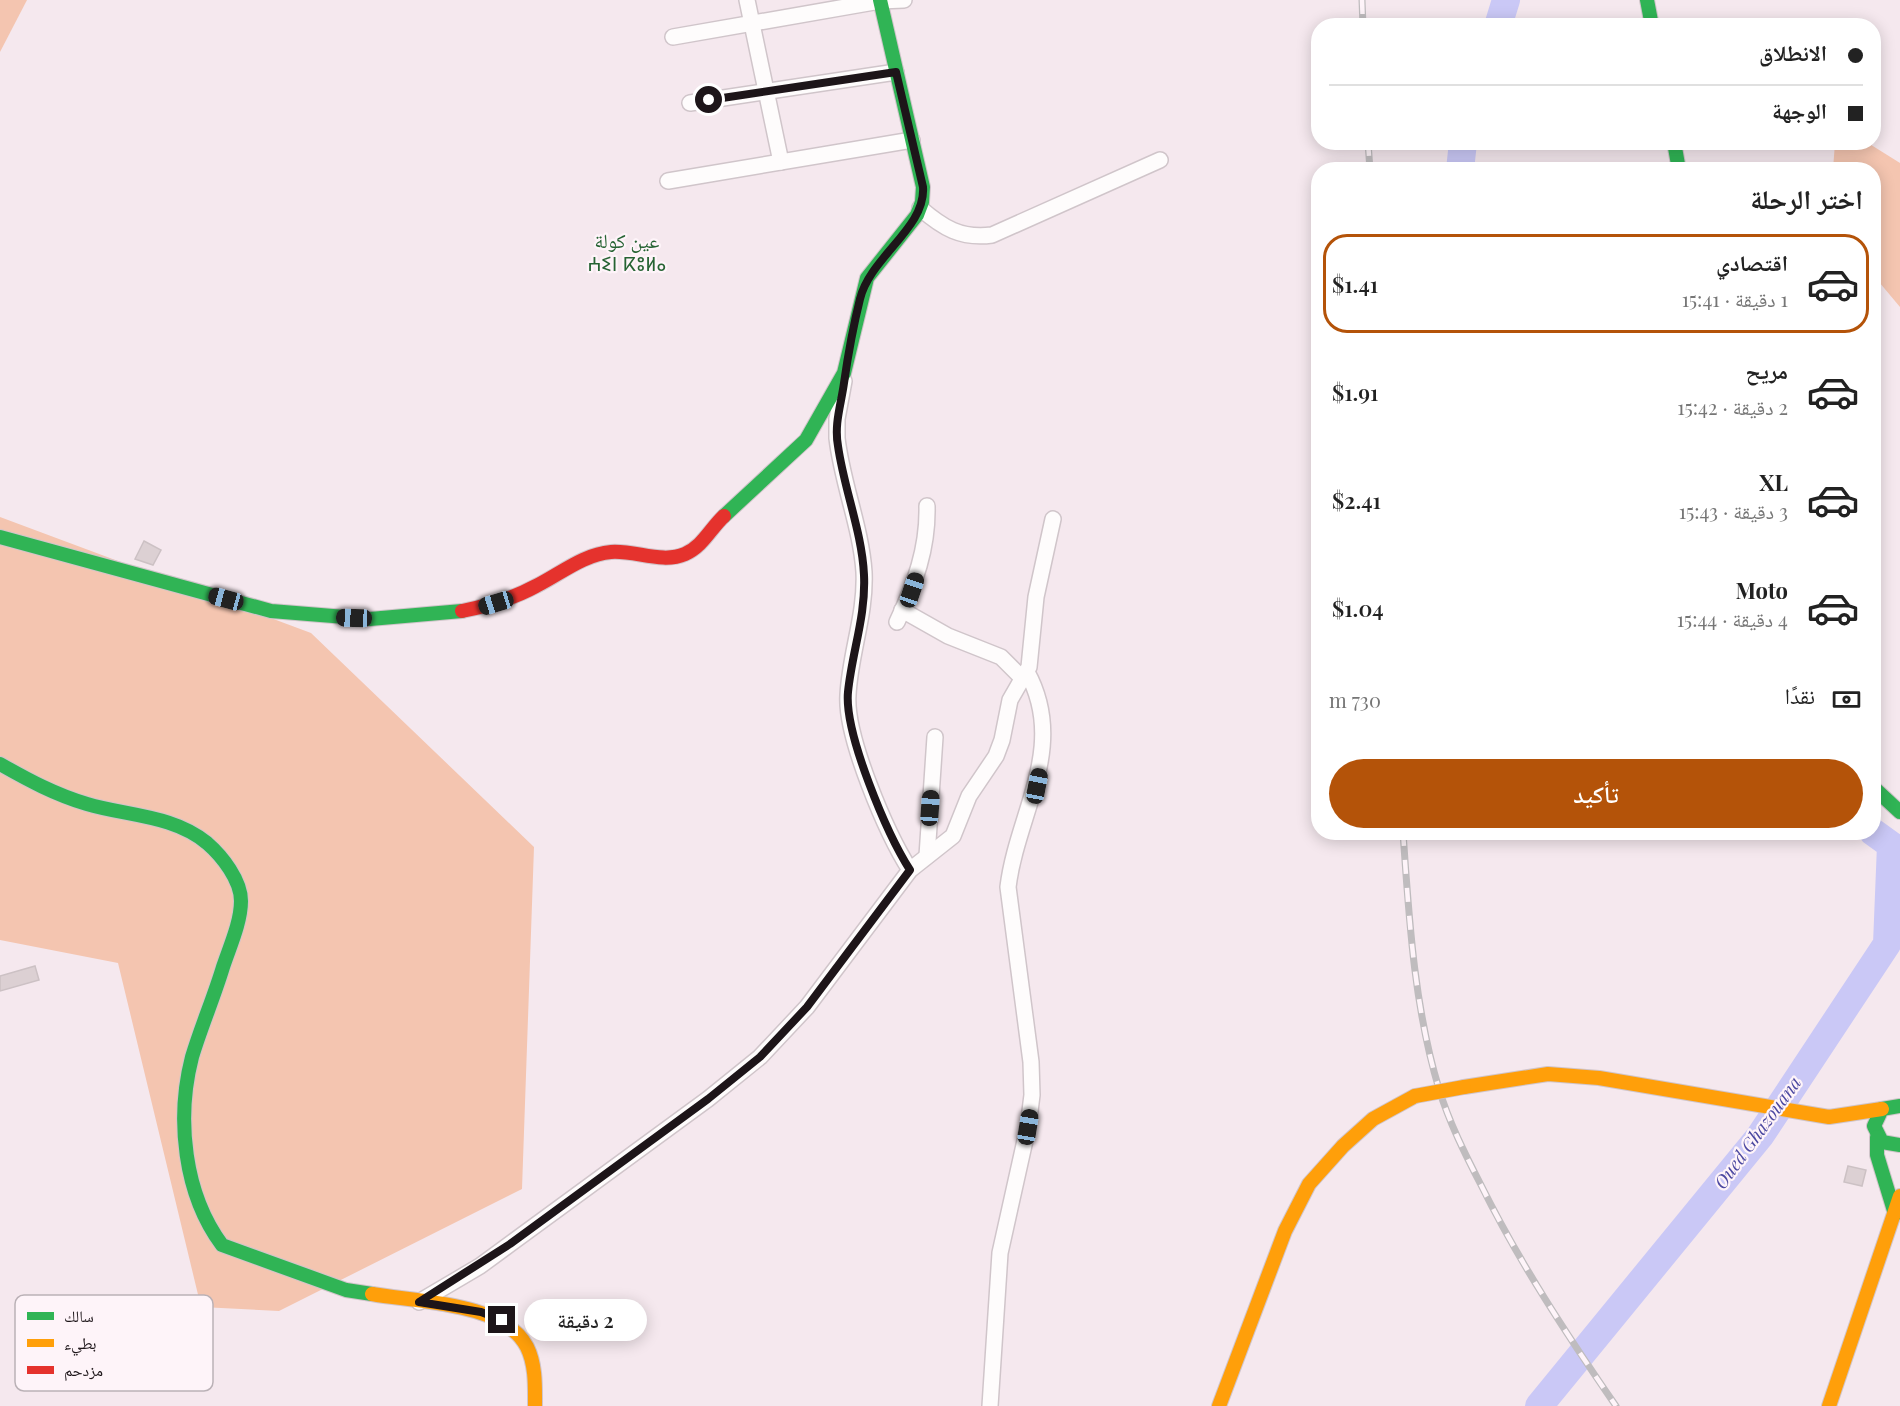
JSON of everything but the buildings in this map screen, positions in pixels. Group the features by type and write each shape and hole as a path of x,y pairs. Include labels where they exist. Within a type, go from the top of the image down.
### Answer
{"street":[{"path":"747,0 781,162"},
{"path":"674,37 880,1 904,0"},
{"path":"1647,0 1650,18"},
{"path":"880,1 923,187 920,208 867,278 860,299 844,374 837,438 864,575 863,610 848,693 849,723 890,832 910,870"},
{"path":"690,103 896,72"},
{"path":"668,181 912,140"},
{"path":"920,208 950,231 971,237 992,235 1160,160"},
{"path":"0,537 271,611 370,619 474,608 518,595 568,567 597,555 626,552 673,557 699,546 718,522 800,449 844,374"},
{"path":"927,506 924,549 912,590 900,616 1001,657 1024,675 1040,707 1041,755 1037,786 1011,869 1008,887 1031,1062 1032,1095 1028,1127 1001,1243 990,1406"},
{"path":"419,1302 503,1250 708,1099 760,1057 807,1007 910,870 948,841 957,830 969,796 999,747 1010,700 1024,675 1040,577 1053,519"},
{"path":"927,856 935,737"},
{"path":"0,764 47,788 98,807 128,812 180,826 208,844 230,871 241,900 222,973 192,1059 186,1118 189,1172 194,1198 209,1232 222,1245 346,1290 481,1312 502,1320 516,1330 529,1350 535,1406"},
{"path":"1881,794 1900,812"},
{"path":"1219,1406 1285,1231 1309,1184 1343,1146 1373,1119 1415,1096 1548,1074 1599,1078 1829,1117 1877,1136 1889,1146 1900,1145"},
{"path":"1895,1214 1890,1191 1876,1155 1877,1136 1874,1121 1900,1095"},
{"path":"1829,1117 1890,1107"},
{"path":"1829,1406 1900,1196"}],"shaded area":[{"path":"0,0 27,0 0,52"},
{"path":"1834,150 1879,150 1900,163 1900,307 1881,284 1881,162 1834,162"},
{"path":"0,517 311,633 534,847 522,1189 279,1311 213,1308 213,1295 198,1295 118,963 0,940"}],"waterway":[{"name":"Oued Ghazouana","path":"1500,18 1506,0"},
{"name":"Oued Ghazouana","path":"1461,162 1462,150"},
{"name":"Oued Ghazouana","path":"1539,1406 1760,1136 1887,944 1891,845 1881,838"}],"railway":[{"path":"1362,0 1363,18"},
{"path":"1369,150 1369,162"},
{"path":"1404,840 1410,929 1418,994 1431,1058 1448,1114 1469,1162 1527,1270 1616,1406"}],"traffic: fast":[{"path":"724,516 806,440 844,373 867,278 917,215 922,202 923,187 880,0"},
{"path":"1647,0 1650,18"},
{"path":"1675,150 1678,162"},
{"path":"0,537 271,611 370,619 462,611"},
{"path":"0,764 64,796 180,827 207,843 230,869 240,893 239,917 192,1057 187,1081 184,1130 187,1155 199,1203 222,1245 346,1290 372,1294"},
{"path":"1881,794 1900,812"},
{"path":"1900,1106 1882,1109 1874,1126 1882,1142 1900,1145"},
{"path":"1877,1137 1877,1155 1895,1214"}],"traffic: slow":[{"path":"1464,1087 1548,1074 1599,1078 1829,1117 1882,1109"},
{"path":"1415,1096 1464,1087"},
{"path":"1219,1406 1285,1231 1309,1184 1343,1146 1373,1119 1415,1096"},
{"path":"1829,1406 1900,1196"},
{"path":"372,1294 458,1307 499,1321 516,1332 527,1347 532,1361 535,1406"}],"traffic: jam":[{"path":"462,611 519,594 591,556 620,552 667,558 685,554 702,542 724,516"}],"district":[{"name":"عين كولة ⵄⵉⵏ ⴽⵓⵍⴰ","path":"627,252"}],"route":[{"path":"502,1320 481,1312 419,1302 480,1266 735,1079 784,1034 807,1007 910,870 895,845 849,723 848,693 863,610 864,575 837,438 837,419 844,374 863,288 879,260 913,220 922,202 923,187 896,72 709,100"}]}
